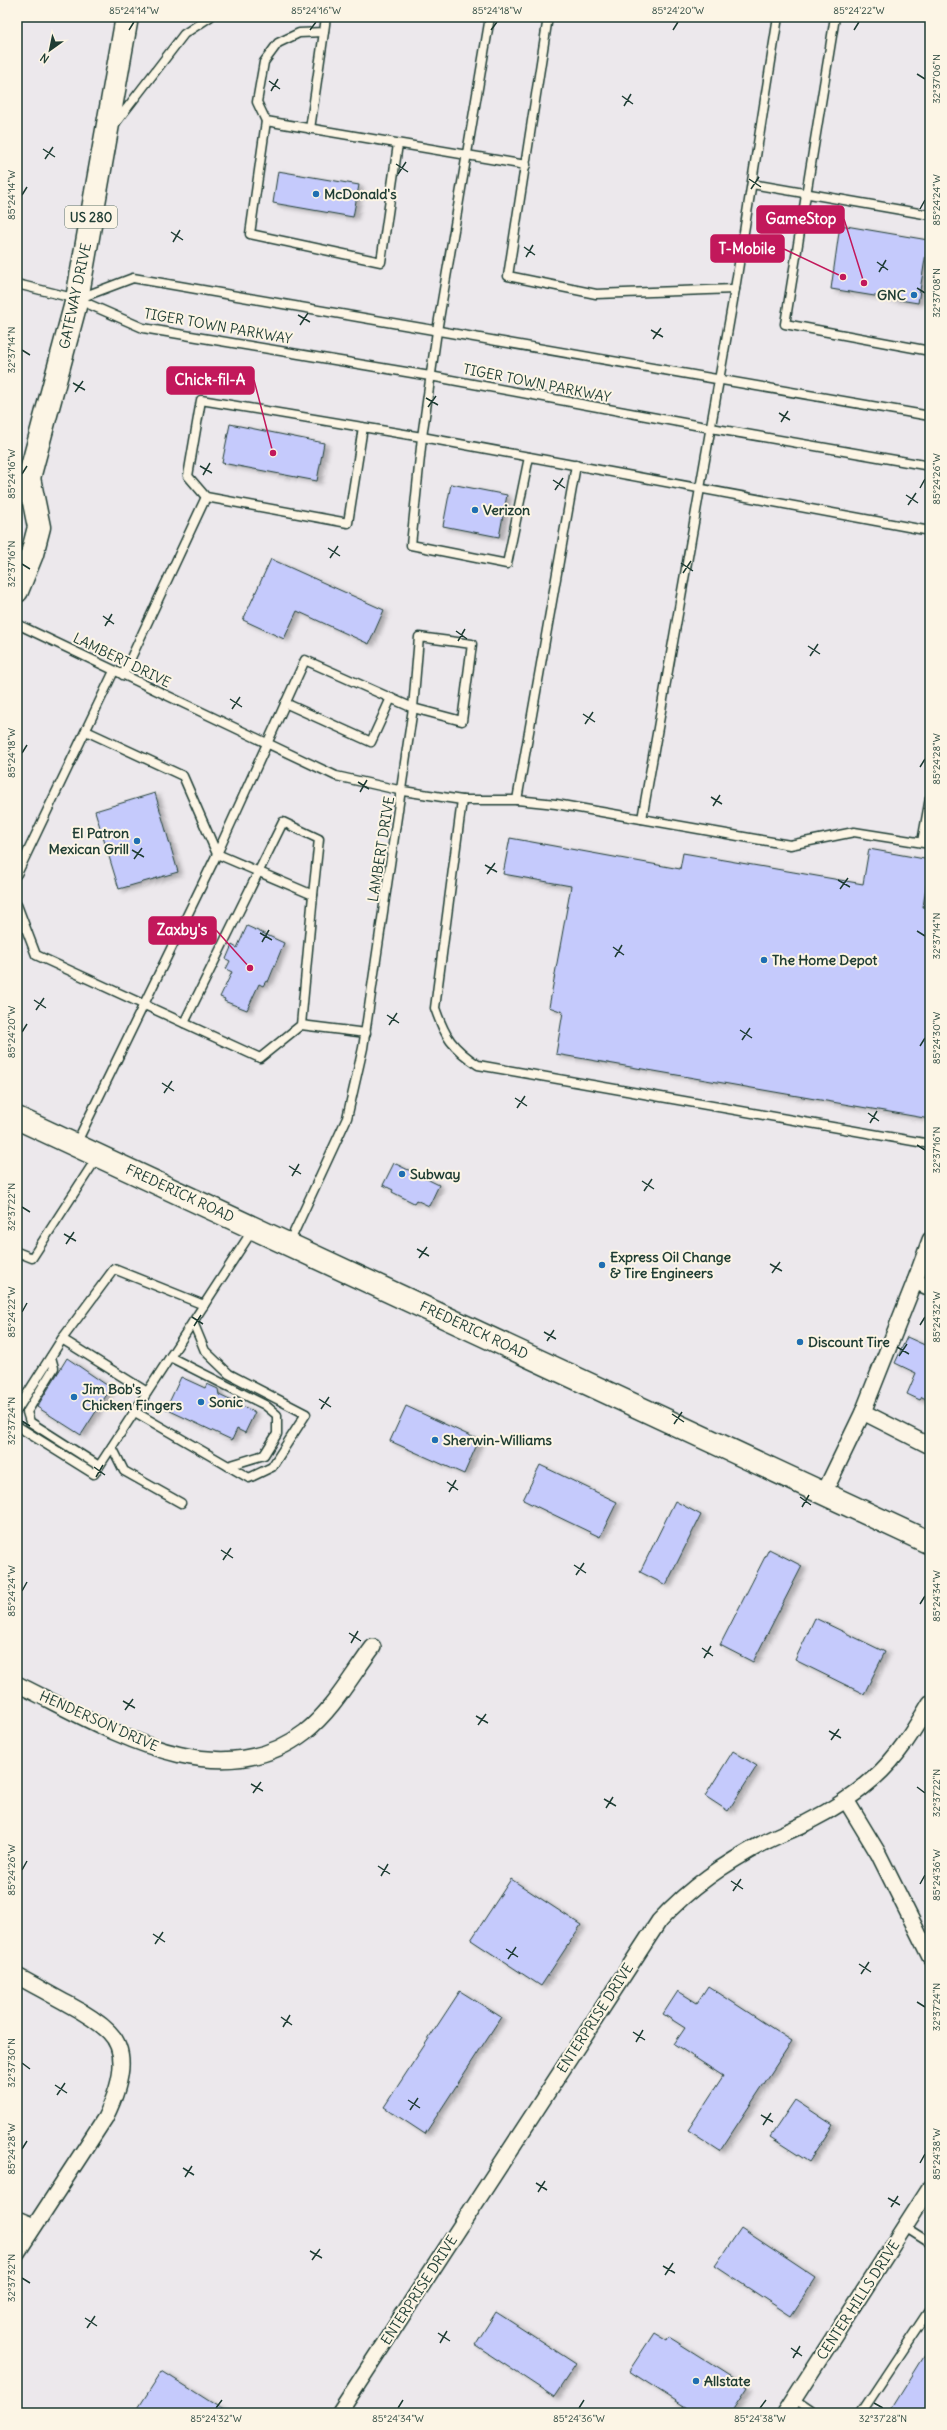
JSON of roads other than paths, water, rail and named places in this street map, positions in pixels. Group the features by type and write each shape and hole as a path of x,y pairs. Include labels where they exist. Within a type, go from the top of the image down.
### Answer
{"main road":[{"name":"GATEWAY DRIVE","path":"17,590 32,554 39,527 23,486 77,299 104,136 127,17"},
{"name":"FREDERICK ROAD","path":"17,1118 76,1144 930,1543"}],"street":[{"path":"824,1493 863,1412 930,1240"},
{"path":"915,1281 930,1288"},
{"path":"863,1412 930,1446"},
{"name":"HENDERSON DRIVE","path":"17,1684 134,1740 178,1756 224,1761 268,1752 305,1732 322,1716 373,1647"},
{"name":"ENTERPRISE DRIVE","path":"339,2413 659,1921 708,1876 766,1841 806,1823 846,1800 875,1778 905,1744 930,1703"},
{"path":"846,1800 878,1853 930,1957"},
{"path":"17,1976 94,2019 110,2033 120,2053 121,2074 116,2096 105,2118 17,2253"},
{"name":"CENTER HILLS DRIVE","path":"785,2413 930,2187"},
{"path":"17,2219 34,2226"}],"lane":[{"path":"104,136 184,34 210,17"},
{"path":"310,129 326,17"},
{"path":"490,17 430,376 411,545 508,564 528,457"},
{"path":"548,17 508,276 596,294 735,289"},
{"path":"642,819 701,488 717,381 735,289 778,17"},
{"path":"835,17 785,324 930,351"},
{"path":"324,32 299,32 278,43 264,62 257,102 266,121 250,234 381,262 398,144"},
{"path":"266,121 526,165"},
{"path":"752,184 930,215"},
{"path":"77,299 133,278 717,381 930,416"},
{"name":"TIGER TOWN PARKWAY","path":"17,284 77,299 143,328 430,376 711,428 930,466"},
{"path":"363,427 348,523 206,498 188,476 201,400 363,427 422,437 930,531"},
{"path":"517,800 576,465"},
{"path":"123,675 206,498"},
{"name":"LAMBERT DRIVE","path":"17,624 336,776 403,791 366,1033 347,1118 288,1244"},
{"path":"76,1144 217,854 305,660 413,708 462,720 472,644 419,637 413,708 403,791 462,800 517,800 556,804 790,845 854,832 926,843 930,798"},
{"path":"17,874 114,671"},
{"path":"285,703 371,742 391,698"},
{"path":"86,731 183,776 217,854 313,895"},
{"path":"462,800 435,1008 444,1034 458,1052 478,1065 930,1144"},
{"path":"184,1023 283,822 319,839 301,1025"},
{"path":"17,905 36,956 260,1058 301,1025 366,1033"},
{"path":"17,1252 32,1258 98,1155"},
{"path":"17,1426 94,1474 254,1228"},
{"path":"17,1410 62,1339 114,1269 204,1305"},
{"path":"135,1412 249,1478 272,1467 306,1414 229,1374 205,1351 193,1322"},
{"path":"62,1339 147,1392"},
{"path":"51,1357 54,1368 27,1412 30,1422 99,1466"},
{"path":"170,1357 265,1405 276,1416 277,1434 264,1455 228,1466"},
{"path":"112,1447 124,1471 181,1503"},
{"path":"905,2227 930,2243"},
{"path":"862,2413 930,2309"},
{"path":"794,2400 813,2413"}],"place":[{"name":"McDonald's","path":"316,194"},
{"name":"T-Mobile","path":"843,277"},
{"name":"GameStop","path":"864,283"},
{"name":"GNC","path":"914,295"},
{"name":"Chick-fil-A","path":"273,453"},
{"name":"Verizon","path":"475,510"},
{"name":"El Patron Mexican Grill","path":"137,841"},
{"name":"The Home Depot","path":"764,960"},
{"name":"Zaxby's","path":"250,968"},
{"name":"Subway","path":"402,1174"},
{"name":"Express Oil Change & Tire Engineers","path":"602,1265"},
{"name":"Discount Tire","path":"800,1342"},
{"name":"Jim Bob's Chicken Fingers","path":"74,1397"},
{"name":"Sonic","path":"201,1402"},
{"name":"Sherwin-Williams","path":"435,1440"},
{"name":"Allstate","path":"696,2381"}]}
